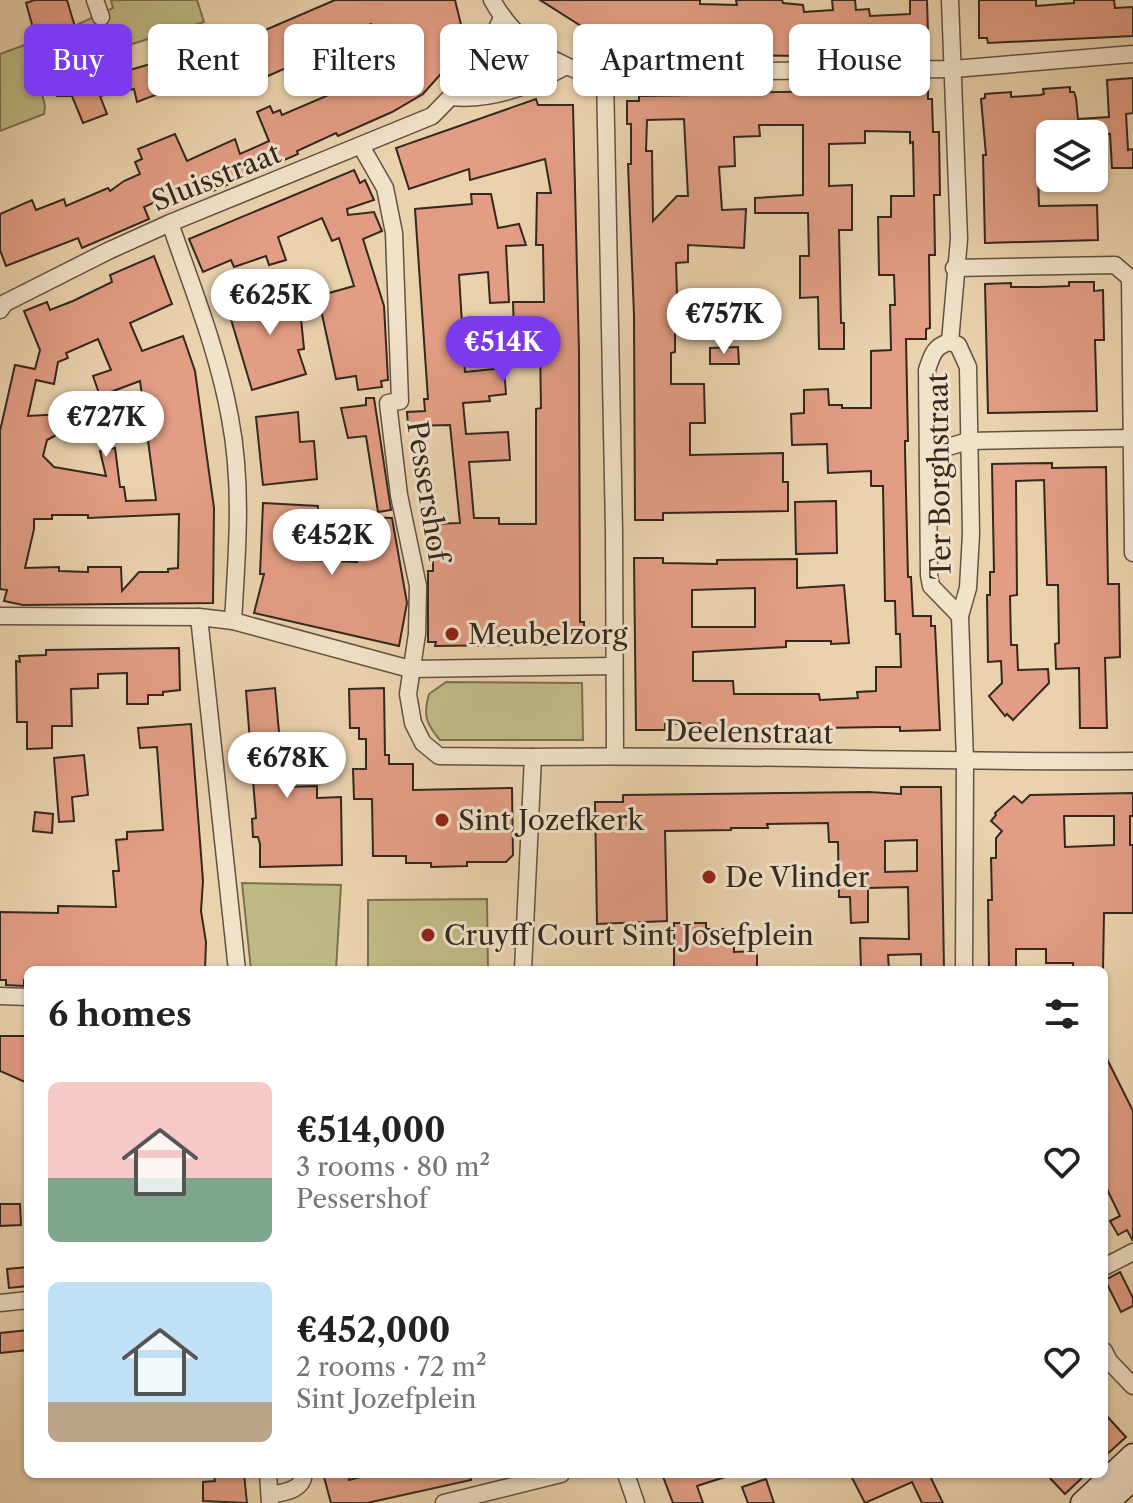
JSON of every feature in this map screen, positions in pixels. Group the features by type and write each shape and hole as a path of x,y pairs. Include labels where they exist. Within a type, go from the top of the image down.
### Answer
{"main road":[{"path":"1082,1503 1133,1455"},
{"path":"1107,1503 1133,1479"}],"street":[{"path":"95,0 101,17"},
{"path":"492,0 502,18 539,54 573,69"},
{"name":"Ter Borghstraat","path":"950,0 959,239 954,268 950,342"},
{"name":"Sluisstraat","path":"0,310 5,303 170,223 432,116 475,72 502,18"},
{"path":"773,72 954,69 1133,54"},
{"path":"452,97 475,99 536,83 566,66"},
{"path":"605,96 615,755"},
{"name":"Pessershof","path":"361,146 385,188 394,233 400,401 388,403 399,495 418,586 417,634 410,669"},
{"path":"170,223 214,349 231,419 239,506 233,621"},
{"path":"954,268 1115,265 1130,278 1133,553"},
{"name":"Ter Borghstraat","path":"960,616 931,586 929,575 927,370 932,354 940,345 950,342 958,345 968,367 970,547 968,588 960,616 965,761 964,966"},
{"path":"928,453 968,441 1132,438"},
{"path":"0,616 199,617 233,621 410,669 614,666"},
{"path":"199,617 237,966"},
{"name":"Deelenstraat","path":"410,669 408,694 413,723 423,743 439,756 615,755 965,761"},
{"path":"523,966 533,757"},
{"path":"965,761 1133,761"},
{"path":"0,996 24,997"},
{"path":"1108,1265 1133,1252"},
{"path":"0,1303 24,1300"},
{"path":"1108,1359 1133,1386"},
{"path":"268,1478 270,1499 296,1489 304,1478"},
{"path":"444,1503 545,1478"},
{"path":"627,1478 636,1503"}],"shaded area":[{"path":"111,0 197,0 204,22 148,24 148,39 132,44 132,24 79,24 113,8"},
{"path":"24,45 24,96 43,96 45,106 44,114 0,131 0,54"},
{"path":"446,682 582,683 583,740 440,740 429,724 426,708 429,694"},
{"path":"242,883 341,885 336,966 251,966"},
{"name":"Cruyff Court Sint Josefplein","path":"487,899 488,966 368,966 368,900"}],"building":[{"path":"67,0 74,24 32,24 26,3"},
{"path":"335,0 455,0 461,24 440,24 440,75 424,93 424,24 284,24 284,69 268,76 268,29"},
{"path":"540,0 700,0 700,4 737,5 736,0 782,0 783,3 803,5 804,12 833,10 832,0 855,0 856,10 869,9 870,16 910,14 910,0 927,0 928,24 789,24 789,56 773,56 773,24 578,24"},
{"path":"979,0 1036,0 1036,6 1074,3 1074,0 1114,0 1115,8 1133,7 1133,36 988,43 987,38 979,38"},
{"path":"148,65 148,96 153,96 137,102 132,89 132,69"},
{"path":"1133,78 1133,113 1126,114 1128,150 1133,149 1133,168 1112,168 1108,120 1036,120 1036,192 1039,192 1039,206 1097,205 1098,240 985,243 983,155 986,155 981,99 985,98 985,94 1011,92 1011,97 1040,95 1044,94 1043,89 1070,87 1076,98 1078,119 1109,117 1107,80"},
{"path":"773,92 789,92 789,96 928,96 932,99 933,132 939,132 940,195 934,195 935,255 929,255 930,328 926,329 926,339 906,339 908,441 905,441 905,450 908,577 911,577 913,616 931,616 931,626 935,626 940,730 900,731 900,727 880,727 700,730 700,723 665,724 665,730 636,730 634,558 663,558 663,563 717,564 717,560 797,559 797,588 844,585 849,643 786,641 786,647 693,652 693,681 733,681 734,694 819,694 820,700 858,698 857,692 876,691 876,667 901,667 895,601 885,601 883,486 871,486 871,471 828,473 827,444 792,445 791,414 804,413 804,390 828,389 829,405 871,408 871,351 891,350 890,305 895,305 894,275 879,275 878,217 891,217 891,196 914,196 910,132 865,131 865,143 829,144 829,186 852,185 852,230 839,230 844,349 819,349 818,297 800,298 800,256 809,256 808,213 755,213 755,198 803,195 803,125 759,125 760,136 734,137 735,166 719,167 722,210 746,209 744,248 688,245 688,262 676,263 677,295 721,294 721,318 675,320 671,384 704,384 705,423 690,423 690,455 783,453 783,482 788,482 788,511 663,513 663,520 635,520 634,315 628,164 631,164 631,124 627,124 627,101 639,101 639,96 773,96","holes":["684,119 688,196 677,196 653,221 652,151 646,151 647,120","755,588 755,627 692,627 692,590"]},
{"path":"72,96 100,96 107,114 83,123"},
{"path":"326,96 420,96 392,112 338,136 336,133 297,151 298,154 213,191 208,179 144,207 149,219 82,248 78,238 6,266 0,250 0,214 32,200 36,210 64,199 66,206 108,188 110,191 140,174 135,162 142,159 138,149 175,134 187,161 235,139 240,154 269,141 257,112 270,106 273,113 280,110 282,115"},
{"path":"536,99 538,105 573,105 579,353 580,622 584,622 584,644 435,646 436,642 428,642 428,571 433,571 433,539 427,539 427,524 460,523 450,425 408,426 407,412 425,411 424,399 428,399 415,209 472,204 471,194 491,194 498,228 519,224 526,245 506,246 509,302 490,303 488,272 459,275 465,372 504,368 506,394 489,396 490,401 463,403 466,434 508,432 510,460 469,462 474,518 499,518 499,524 536,524 536,409 541,408 540,347 493,350 492,333 514,331 513,302 544,302 543,245 536,245 537,193 551,193 545,159 470,180 469,169 409,189 396,148"},
{"path":"354,170 360,183 365,180 374,200 347,209 348,215 374,212 382,231 363,239 384,306 388,380 381,381 382,387 358,390 356,376 336,379 318,296 354,286 339,238 332,241 322,218 278,237 286,260 269,265 266,256 234,267 231,260 203,272 189,239"},
{"path":"154,256 172,304 130,323 142,351 183,336 195,371 214,508 213,603 23,605 4,601 7,590 0,589 0,431 15,365 35,369 40,350 24,311 47,302 50,310 73,301 112,282 110,275","holes":["98,339 111,370 93,376 100,396 140,381 156,500 126,501 124,487 120,487 115,448 100,451 106,476 54,467 43,456 47,440 60,433 63,414 28,416 36,380 54,384 58,362 68,358 66,353","179,514 178,568 168,569 168,572 139,572 122,591 121,567 88,567 88,572 59,571 59,567 25,568 34,519 52,519 52,515 88,515 88,518"]},
{"path":"1069,282 1094,282 1094,291 1103,290 1104,340 1095,340 1097,411 988,413 985,284 1011,283 1011,287 1039,287 1069,286"},
{"path":"298,289 304,349 298,350 306,374 252,390 227,306"},
{"path":"738,347 739,364 710,364 710,348"},
{"path":"80,398 87,421 66,422 64,400"},
{"path":"366,398 374,398 391,510 378,512 366,436 348,438 341,408 366,405"},
{"path":"298,412 300,442 314,441 317,479 263,485 256,417"},
{"path":"1052,463 1052,468 1106,467 1108,584 1119,584 1120,657 1105,658 1107,728 1080,728 1079,668 1056,669 1058,585 1047,585 1044,480 1016,481 1017,595 1010,596 1011,645 1017,645 1018,670 1048,669 1049,683 1013,720 1007,714 1005,716 989,696 1002,683 1001,661 988,662 987,595 990,595 990,572 994,572 992,464"},
{"path":"836,501 837,553 796,554 795,502"},
{"path":"263,503 318,506 317,522 310,522 309,560 357,562 359,517 392,518 407,603 399,646 254,613 264,574 260,574"},
{"path":"179,648 180,690 148,695 148,704 127,704 127,673 98,674 98,688 71,689 72,726 52,726 52,748 27,749 27,722 17,722 16,661 20,662 19,656 46,655 46,650"},
{"path":"275,688 284,787 317,786 317,798 341,797 342,865 260,867 260,844 258,837 253,837 252,819 256,818 246,691"},
{"name":"Sint Jozefkerk","path":"384,688 385,755 389,755 389,764 413,764 413,790 512,788 513,855 506,862 467,862 467,866 431,867 431,863 406,863 406,856 373,856 372,799 354,799 353,769 366,769 366,739 359,739 359,728 350,728 349,689"},
{"path":"191,724 203,881 201,911 206,942 205,966 24,966 24,986 6,985 6,980 0,980 0,912 58,913 58,906 116,907 113,871 119,871 116,840 127,839 127,832 163,830 157,747 140,748 138,728"},
{"path":"84,755 88,795 72,797 74,821 59,822 54,758"},
{"path":"901,787 941,787 944,966 921,966 921,954 888,955 889,966 861,966 860,938 909,939 908,887 868,888 868,922 851,923 850,897 839,897 838,842 829,842 828,823 665,831 667,921 597,924 595,802 623,802 623,795 901,794","holes":["917,840 917,871 885,872 885,841"]},
{"path":"1133,793 1130,845 1133,845 1133,913 1104,913 1103,966 1046,963 1046,949 1016,949 1016,966 989,966 991,858 996,858 996,838 1002,831 991,821 995,813 1014,796 1022,803 1030,795","holes":["1064,816 1114,816 1114,845 1065,847"]},
{"path":"35,812 53,814 52,833 33,831"},
{"path":"674,923 706,923 706,929 734,929 734,952 757,951 757,966 674,966"},
{"path":"0,1036 24,1036 24,1082 0,1071"},
{"path":"1108,1061 1133,1111 1133,1241 1127,1230 1118,1235 1110,1221 1120,1216 1108,1191"},
{"path":"0,1204 20,1204 21,1225 0,1226"},
{"path":"24,1267 24,1286 9,1288 7,1269"},
{"path":"1120,1272 1133,1298 1133,1306 1121,1312 1108,1286 1108,1278"},
{"path":"24,1330 24,1350 0,1353 0,1333"},
{"path":"1108,1417 1126,1437 1108,1453"},
{"path":"215,1478 244,1478 247,1503 203,1501 203,1482 215,1481"},
{"path":"324,1478 471,1478 367,1503 331,1503"},
{"path":"664,1478 722,1478 697,1486 703,1503 673,1503"},
{"path":"852,1478 931,1478 943,1503 922,1503 912,1482 865,1503"},
{"path":"1050,1478 1082,1478 1065,1494"},
{"path":"766,1479 774,1503 748,1503 742,1487"}],"place":[{"name":"Meubelzorg","path":"452,634"},
{"name":"Sint Jozefkerk","path":"442,820"},
{"name":"De Vlinder","path":"709,877"},
{"name":"Cruyff Court Sint Josefplein","path":"428,935"}]}
